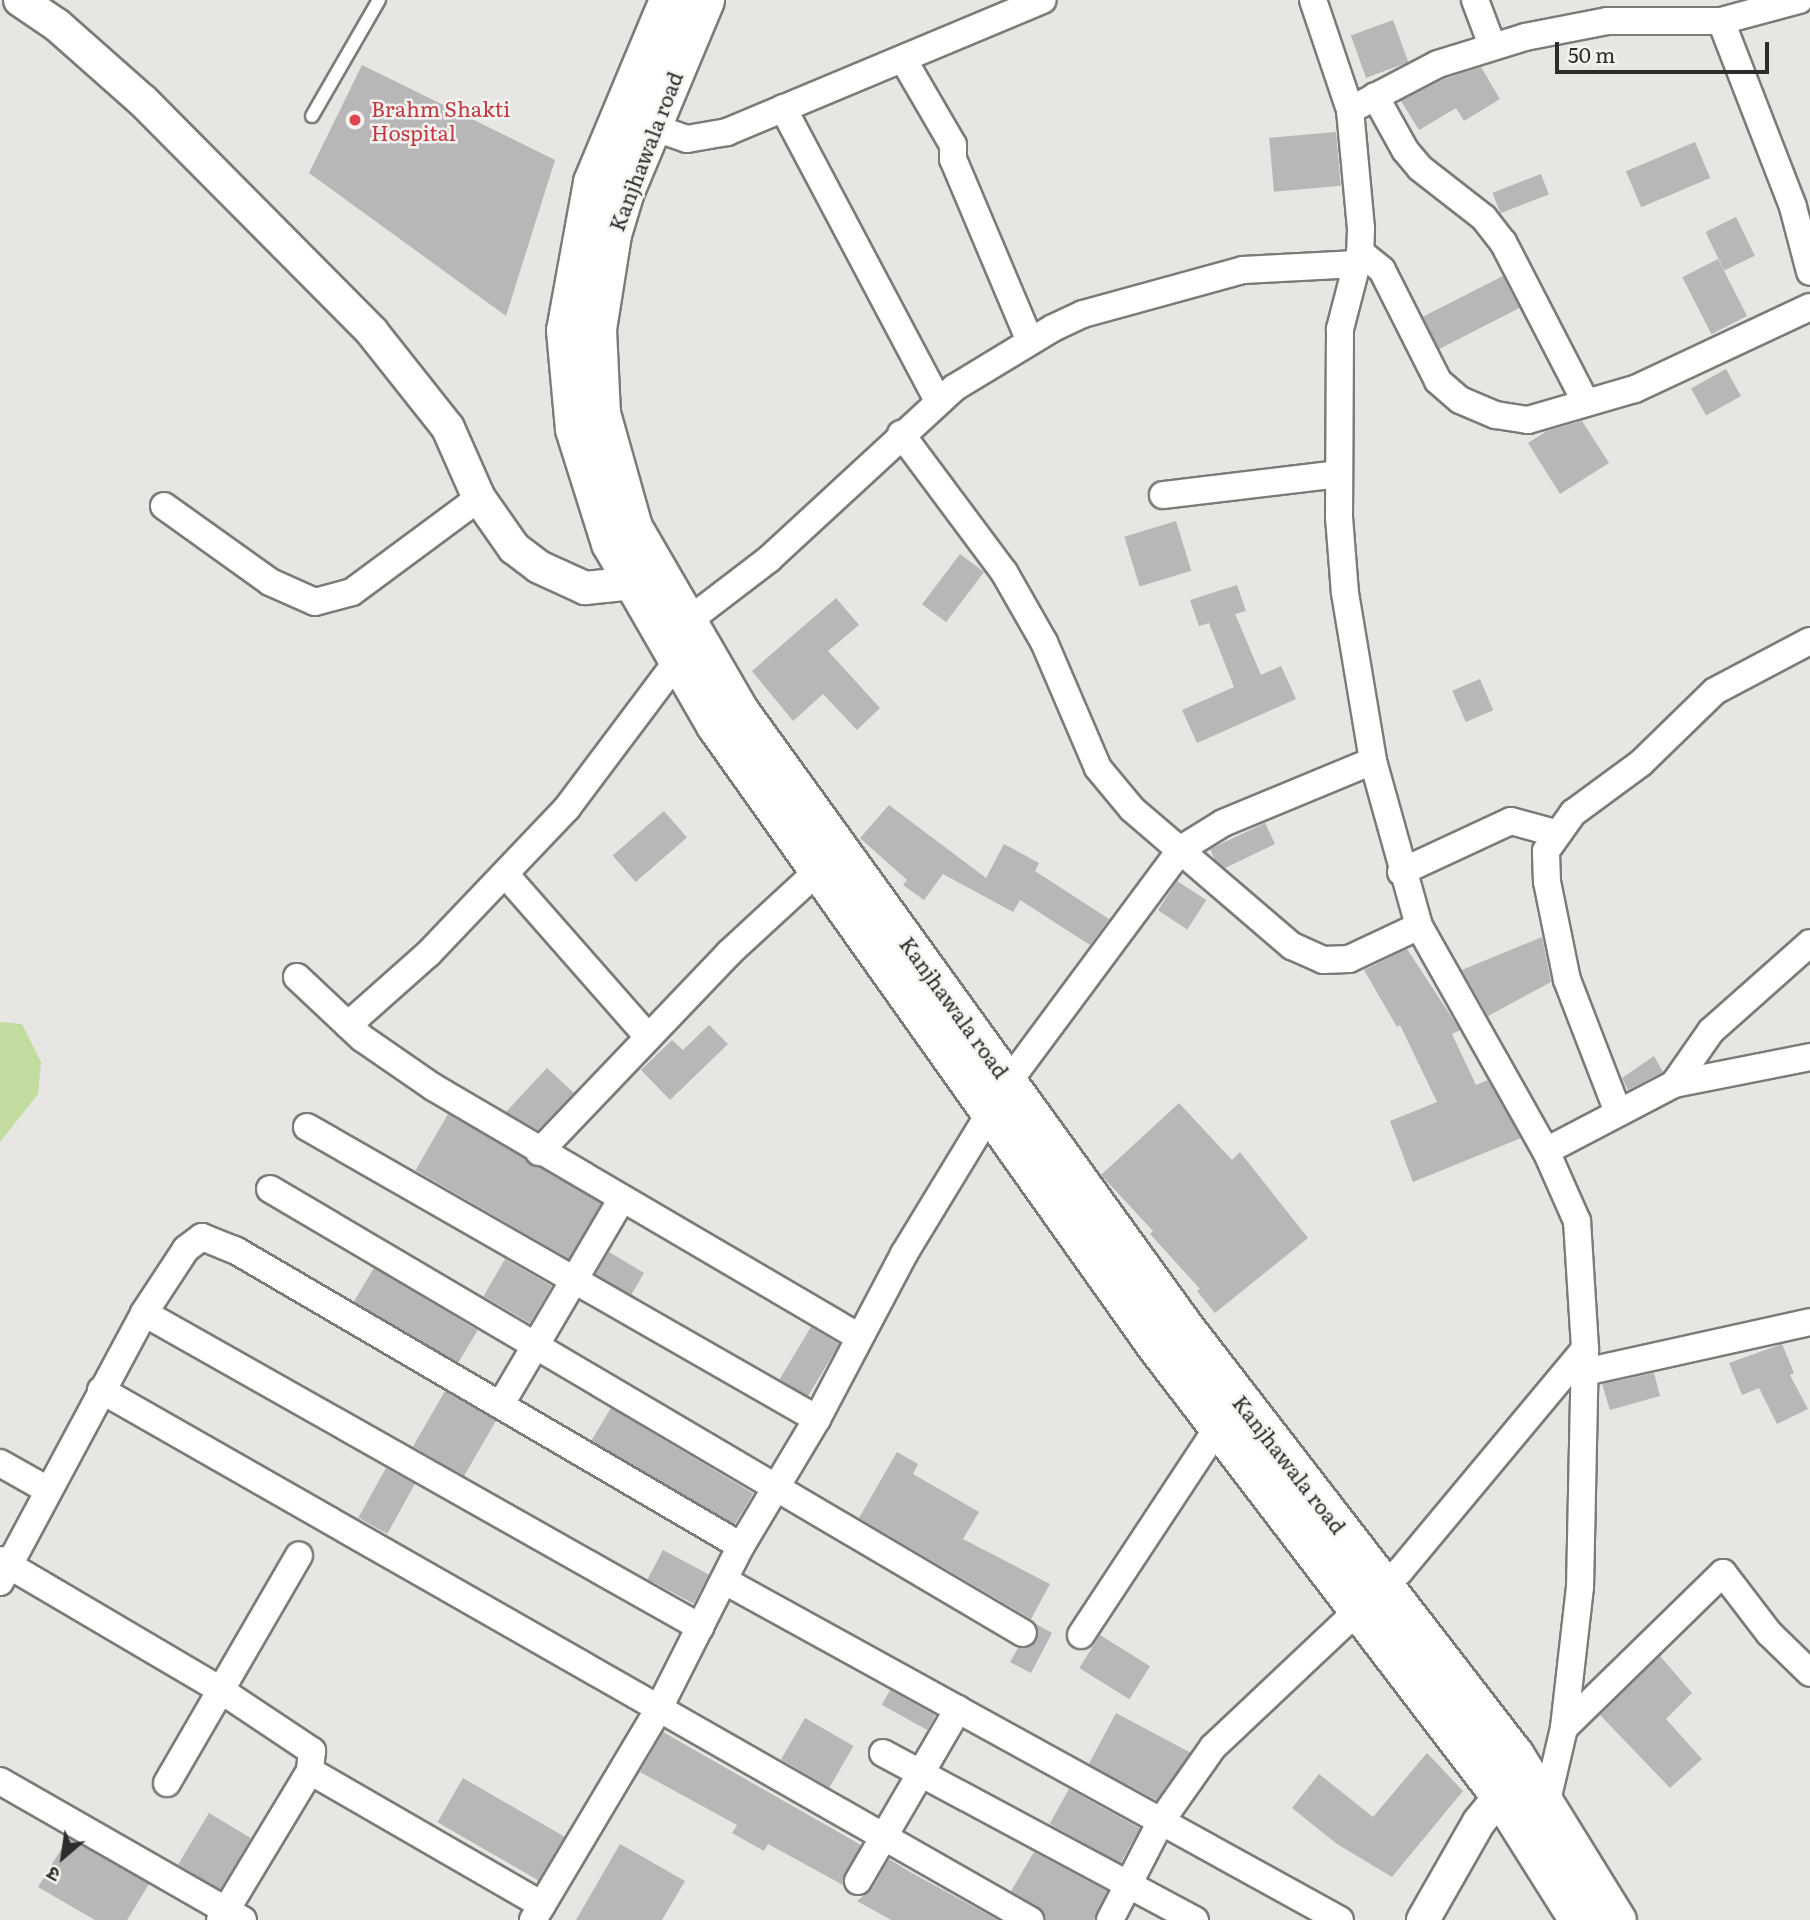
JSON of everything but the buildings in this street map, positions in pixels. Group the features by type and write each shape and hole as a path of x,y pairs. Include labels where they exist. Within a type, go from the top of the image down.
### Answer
{"main road":[{"name":"Kanjhawala road","path":"668,0 592,182 565,330 575,429 610,542 688,621 739,710 1186,1329 1372,1597 1578,1920"},
{"name":"Kanjhawala road","path":"705,0 652,127 612,234 597,329 601,413 647,578 678,660 715,725 989,1112 1218,1427 1515,1755 1617,1920"}],"street":[{"path":"20,0 57,25 143,101 372,332 448,428 479,498 514,548 559,579 585,589 647,578"},
{"path":"652,127 687,139 706,137 783,108 1042,0"},
{"path":"1313,0 1350,110 1359,258 1340,329 1339,474 1345,593 1373,761 1401,872 1419,926 1546,1151 1577,1221 1585,1360 1580,1587 1564,1728 1546,1805"},
{"path":"1475,0 1492,45"},
{"path":"1350,110 1438,64 1492,45 1607,21 1721,21 1799,0"},
{"path":"1721,21 1793,207 1810,272"},
{"path":"903,59 953,145 953,159 1030,341"},
{"path":"1376,96 1405,150 1420,168 1484,218 1503,242 1586,404"},
{"path":"783,108 938,401"},
{"path":"688,621 769,559 938,401 977,371 1083,314 1243,270 1359,258 1382,270 1438,381 1461,400 1496,415 1528,420 1635,389 1810,306"},
{"path":"901,434 1004,572 1044,642 1098,768 1132,809 1181,849 1208,877 1292,946 1323,960 1349,959 1419,926"},
{"path":"1163,495 1339,474"},
{"path":"164,506 270,582 315,603 352,592 479,498"},
{"path":"1618,1112 1582,1027 1557,942 1545,851 1555,833 1573,813 1650,755 1715,691 1810,641"},
{"path":"348,1026 429,953 568,808 678,660"},
{"path":"310,1771 538,1912 658,1710 741,1546 817,1419 859,1337 1009,1081 1181,849 1223,822 1373,761"},
{"path":"1401,872 1511,821 1555,833"},
{"path":"539,1152 729,953 818,871"},
{"path":"505,874 648,1037"},
{"path":"1674,1084 1711,1031 1810,943"},
{"path":"298,977 348,1026 382,1053 539,1152 859,1337"},
{"path":"1546,1151 1674,1084 1810,1057"},
{"path":"307,1127 817,1419"},
{"path":"270,1189 539,1345 1023,1633"},
{"path":"501,1404 539,1345 621,1200"},
{"path":"0,1781 229,1917 310,1771 312,1751 306,1742 219,1689 3,1569 144,1313 194,1240 214,1239 741,1546"},
{"path":"144,1313 700,1627"},
{"path":"1110,1920 1161,1821 1189,1776 1221,1738 1372,1597 1585,1360 1810,1322"},
{"path":"101,1390 882,1839 1030,1920"},
{"path":"1081,1635 1218,1427"},
{"path":"0,1463 48,1490"},
{"path":"167,1783 299,1555"},
{"path":"1564,1728 1723,1573 1769,1633 1810,1673"},
{"path":"725,1581 1340,1920"},
{"path":"858,1881 958,1709"},
{"path":"883,1753 1195,1920"},
{"path":"1423,1920 1479,1822 1500,1796"}],"lane":[{"path":"312,116 379,0"}],"green space":[{"path":"0,1022 22,1024 41,1062 38,1094 0,1142"}],"place":[{"name":"Brahm Shakti Hospital","path":"355,120"}]}
